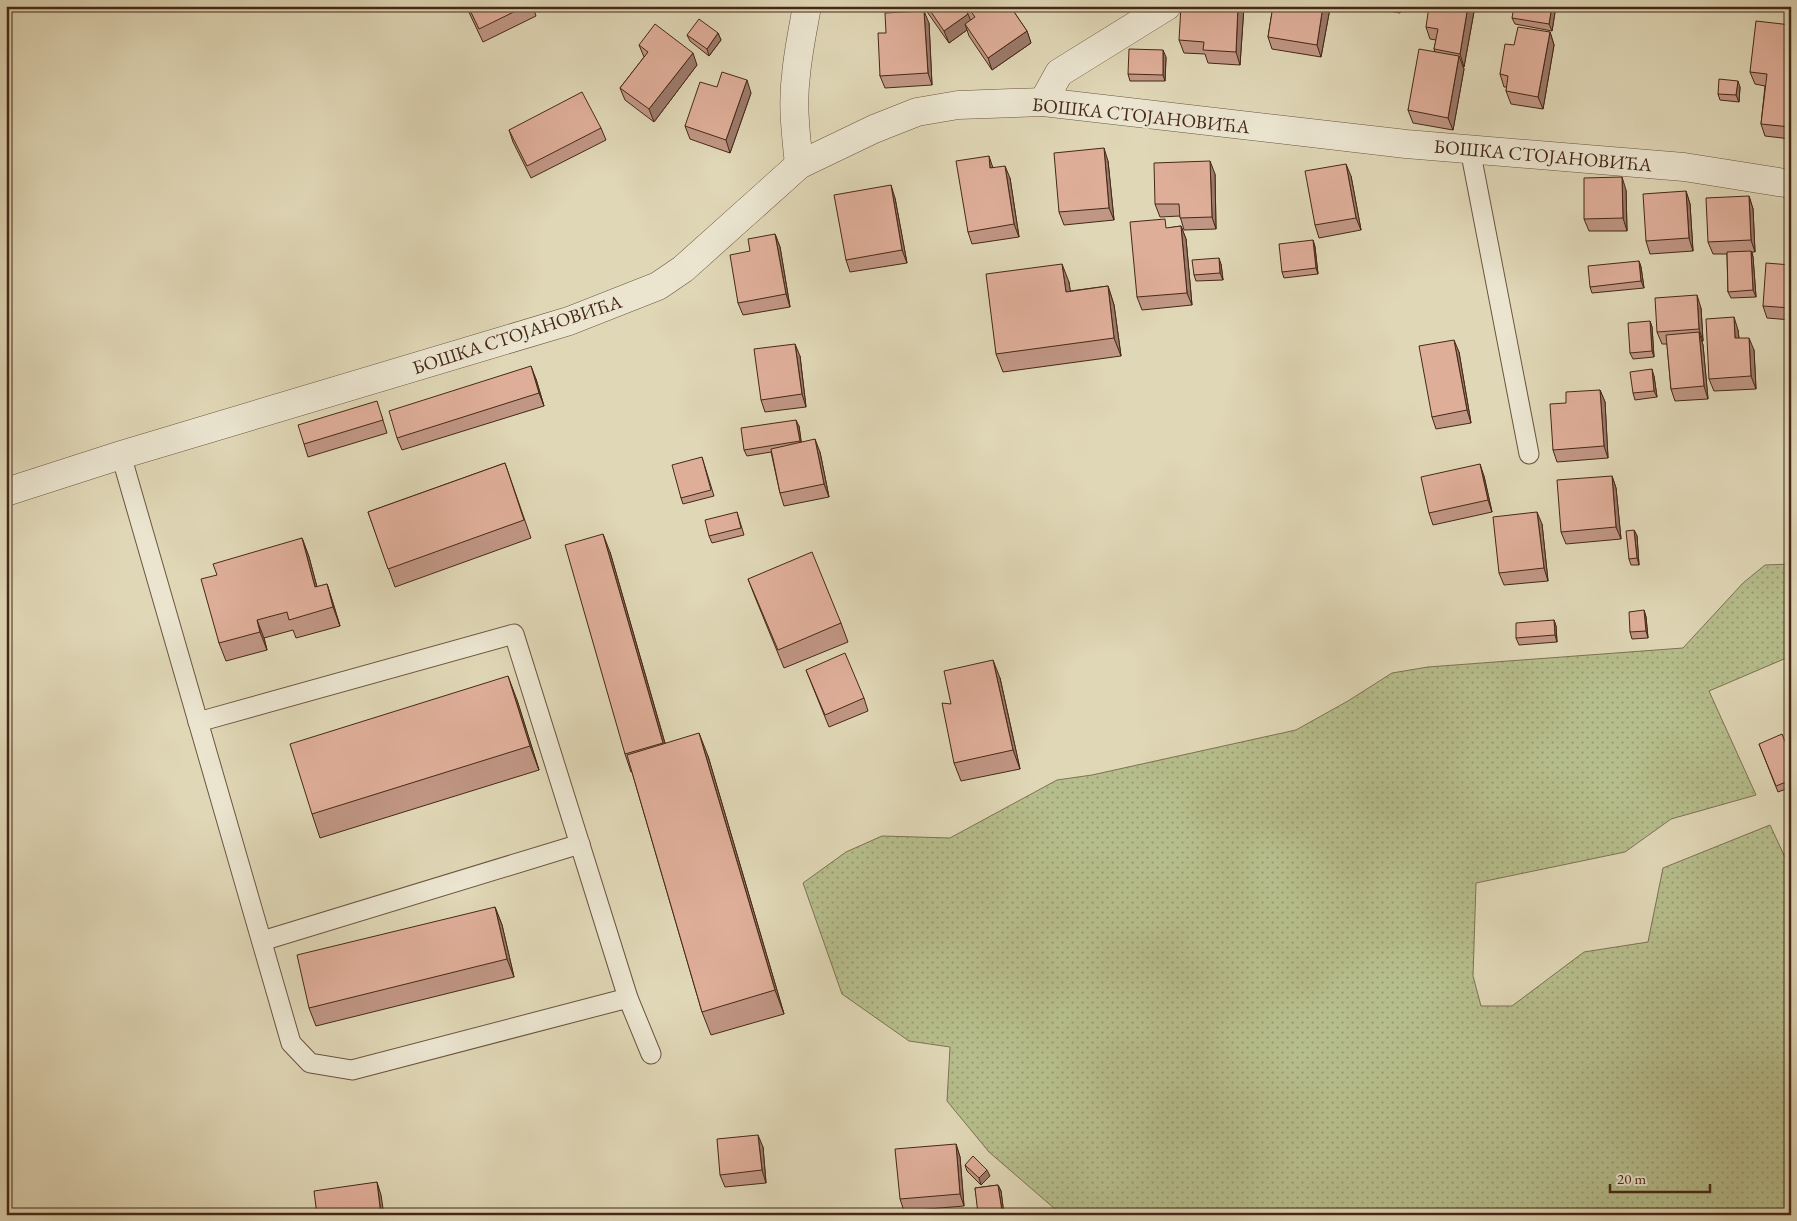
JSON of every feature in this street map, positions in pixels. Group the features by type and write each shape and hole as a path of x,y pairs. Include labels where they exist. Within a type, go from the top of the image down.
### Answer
{"street":[{"path":"799,164 794,121 794,96 807,6"},
{"path":"1043,102 1059,73 1167,6"},
{"name":"БОШКА СТОЈАНОВИЋА","path":"6,492 570,321 635,296 658,286 683,269 799,164 874,129 917,112 958,105 1043,102 1406,144 1684,168 1791,184"}],"lane":[{"path":"1470,149 1529,454"},
{"path":"121,456 291,1043 310,1064 352,1070 628,998"},
{"path":"198,722 514,634 628,998 651,1054"},
{"path":"262,941 580,844"}],"green space":[{"path":"1791,564 1791,656 1709,691 1756,795 1671,819 1625,852 1476,883 1473,976 1481,1006 1512,1006 1584,952 1648,942 1663,868 1770,825 1791,870 1791,1215 1062,1215 989,1152 947,1101 950,1047 909,1041 842,994 803,883 846,852 882,836 950,838 1057,780 1092,775 1296,730 1348,701 1392,673 1428,667 1683,648 1743,583 1765,565"}],"building":[{"path":"468,6 526,6 479,29"},
{"path":"927,6 963,6 968,14 944,31"},
{"path":"967,6 1010,6 1027,31 988,58 965,24 975,17"},
{"path":"1181,6 1238,6 1236,52 1203,50 1204,42 1179,40"},
{"path":"1273,6 1323,6 1317,45 1268,37"},
{"path":"1429,6 1468,6 1460,54 1434,49 1438,29 1426,27"},
{"path":"1514,6 1552,6 1549,24 1512,18"},
{"path":"924,11 928,73 880,76 878,33 886,33 885,13"},
{"path":"699,19 718,33 707,49 687,35"},
{"path":"1756,21 1791,25 1790,127 1761,124 1767,74 1750,72"},
{"path":"655,24 693,53 649,109 620,88 648,52 639,45"},
{"path":"1518,27 1550,32 1538,97 1506,91 1508,76 1500,74 1505,44 1514,45"},
{"path":"1129,49 1163,50 1163,75 1128,74"},
{"path":"1419,49 1459,56 1448,118 1408,110"},
{"path":"722,72 747,80 726,140 685,126 700,82 717,87"},
{"path":"1719,79 1738,81 1736,95 1718,94"},
{"path":"582,92 601,128 527,166 509,130"},
{"path":"1104,148 1109,208 1059,212 1054,153"},
{"path":"989,156 990,168 1005,166 1014,224 968,232 956,161"},
{"path":"1210,161 1212,217 1180,218 1179,204 1155,204 1154,163"},
{"path":"1346,164 1356,218 1315,225 1305,171"},
{"path":"1622,177 1623,218 1584,219 1584,178"},
{"path":"891,185 902,250 846,260 834,195"},
{"path":"1686,191 1689,238 1646,241 1643,194"},
{"path":"1749,196 1751,240 1708,242 1706,198"},
{"path":"1165,219 1166,228 1181,226 1187,293 1137,297 1130,222"},
{"path":"775,234 786,294 738,303 730,255 750,251 748,239"},
{"path":"1313,240 1316,268 1282,272 1279,244"},
{"path":"1751,251 1753,290 1728,292 1727,252"},
{"path":"1219,258 1220,273 1194,275 1192,260"},
{"path":"1639,261 1641,281 1590,287 1588,266"},
{"path":"1766,263 1791,265 1791,308 1763,306"},
{"path":"1062,264 1066,292 1108,286 1114,338 996,354 986,274"},
{"path":"1697,295 1699,329 1657,332 1655,298"},
{"path":"1734,317 1735,338 1749,338 1751,376 1709,379 1706,319"},
{"path":"1650,321 1652,351 1630,353 1628,323"},
{"path":"1699,332 1704,386 1671,389 1666,335"},
{"path":"1454,340 1467,410 1432,417 1419,346"},
{"path":"795,344 802,394 761,400 754,349"},
{"path":"531,366 539,393 397,438 389,411"},
{"path":"1652,369 1654,391 1633,393 1630,372"},
{"path":"1600,390 1604,446 1553,450 1550,404 1566,403 1566,392"},
{"path":"377,401 383,420 304,444 298,425"},
{"path":"796,420 800,441 744,450 741,428"},
{"path":"815,439 824,484 780,493 771,449"},
{"path":"702,457 711,490 681,498 672,465"},
{"path":"505,463 524,520 388,569 368,512"},
{"path":"1480,464 1488,500 1429,513 1421,477"},
{"path":"1612,476 1616,527 1561,532 1557,480"},
{"path":"737,512 741,528 709,536 705,520"},
{"path":"1537,512 1544,568 1499,573 1493,517"},
{"path":"1634,530 1637,558 1629,559 1626,531"},
{"path":"603,534 663,743 625,754 565,545"},
{"path":"302,538 315,587 327,584 333,607 289,620 287,612 257,620 260,632 219,643 201,579 217,575 213,564"},
{"path":"812,552 841,623 778,650 748,579"},
{"path":"1644,610 1646,631 1630,632 1629,612"},
{"path":"1554,620 1555,635 1516,638 1516,623"},
{"path":"845,653 864,698 825,715 806,670"},
{"path":"993,660 1013,750 954,763 942,703 951,704 944,671"},
{"path":"508,676 530,746 312,814 290,744"},
{"path":"699,733 775,990 702,1012 627,755"},
{"path":"1782,734 1791,756 1791,780 1776,786 1759,744"},
{"path":"495,907 507,959 309,1008 297,955"},
{"path":"758,1135 762,1170 720,1175 717,1139"},
{"path":"956,1144 960,1194 900,1199 895,1149"},
{"path":"973,1156 987,1170 979,1178 965,1165"},
{"path":"377,1182 381,1215 317,1215 314,1191"},
{"path":"998,1185 1002,1211 978,1214 975,1188"}]}
